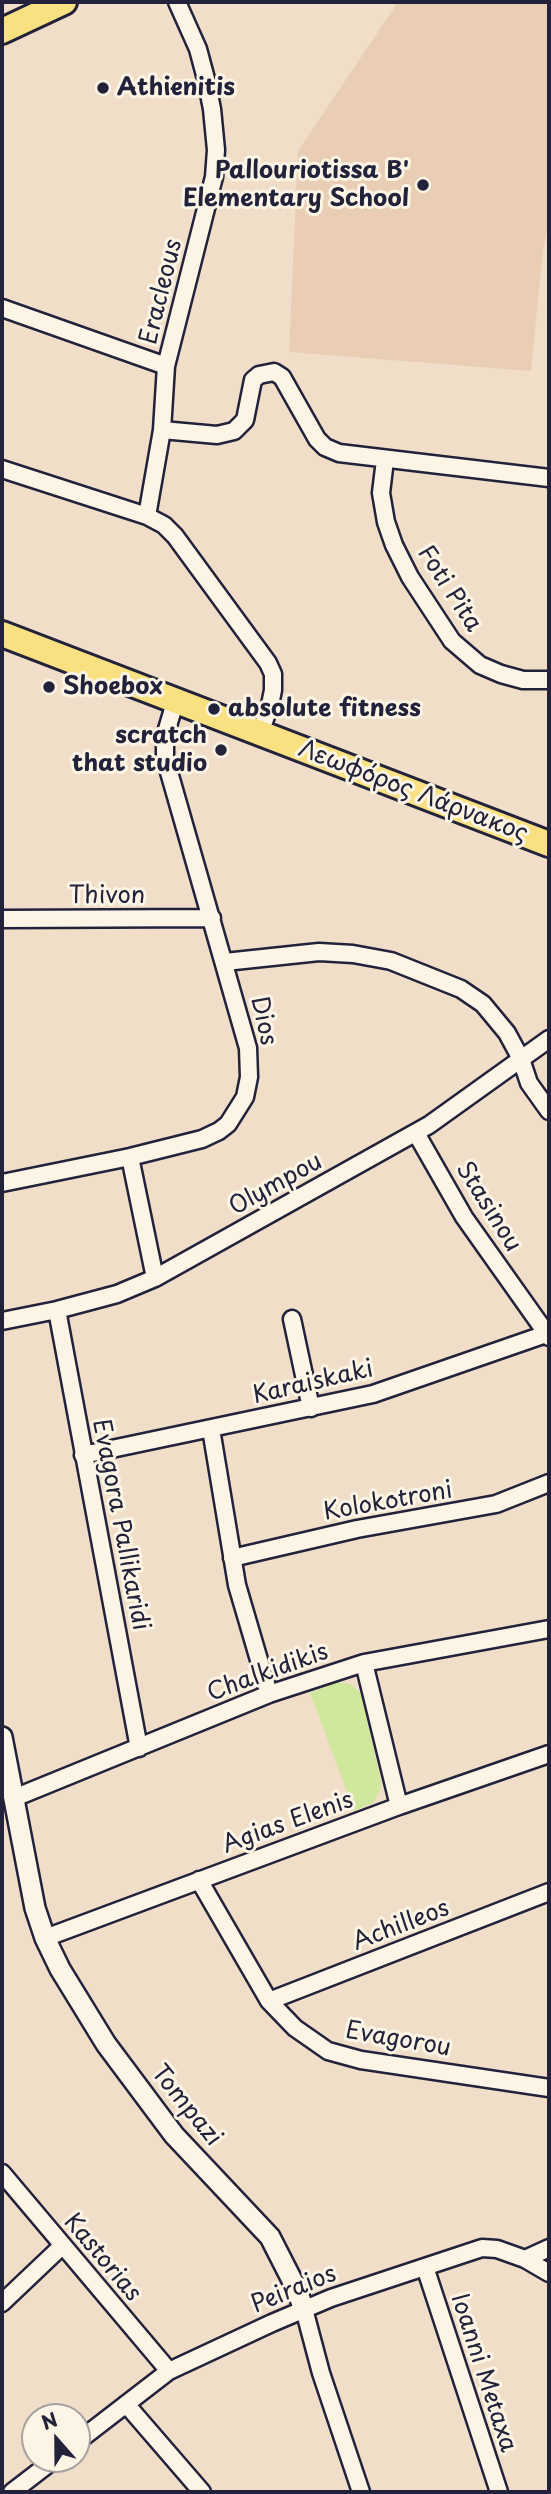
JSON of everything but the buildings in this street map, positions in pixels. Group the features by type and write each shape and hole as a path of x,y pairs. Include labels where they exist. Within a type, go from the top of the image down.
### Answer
{"main road":[{"path":"2,31 64,2"},
{"name":"Λεωφόρος Λάρνακος","path":"2,634 549,844"}],"street":[{"name":"Eracleous","path":"147,516 162,430 166,366 208,206 216,150 206,79 198,49 177,2"},
{"path":"2,308 166,366"},
{"path":"162,430 216,435 234,431 246,420 253,380 267,372 274,372 282,377 324,447 339,453 549,478"},
{"name":"Foti Pita","path":"385,460 381,493 386,522 394,545 410,577 452,641 480,665 501,674 523,680 549,680"},
{"path":"2,469 147,516 175,536 268,663 273,690 260,733"},
{"name":"Dios","path":"2,1184 202,1139 228,1124 240,1107 248,1087 248,1048 166,758 165,736 176,699"},
{"name":"Thivon","path":"2,919 212,918"},
{"path":"225,962 319,952 353,954 391,961 461,989 483,1004 507,1033 521,1059 529,1083 549,1111"},
{"name":"Olympou","path":"2,1321 117,1294 155,1278 416,1133 549,1039"},
{"name":"Stasinou","path":"416,1133 464,1217 548,1336"},
{"path":"130,1157 155,1278"},
{"name":"Evagora Pallikaridi","path":"57,1310 139,1748"},
{"path":"292,1319 311,1408"},
{"name":"Karaiskaki","path":"83,1455 373,1394 548,1336"},
{"path":"211,1429 237,1585 269,1694"},
{"name":"Kolokotroni","path":"232,1558 357,1529 496,1504 549,1483"},
{"name":"Chalkidikis","path":"13,1798 269,1694 364,1663 549,1629"},
{"path":"364,1663 399,1806"},
{"name":"Tompazi","path":"2,1737 35,1908 45,1938 77,1998 106,2044 174,2135 270,2237 304,2309 321,2373 361,2492"},
{"name":"Agias Elenis","path":"45,1938 399,1806 549,1754"},
{"name":"Evagorou","path":"199,1880 270,2001 295,2028 328,2051 361,2060 549,2088"},
{"name":"Achilleos","path":"270,2001 549,1892"},
{"name":"Kastorias","path":"2,2173 169,2371"},
{"path":"2,2303 62,2246"},
{"name":"Peiraios","path":"91,2431 169,2371 304,2309 425,2267 482,2248 497,2249 525,2259 549,2273"},
{"path":"525,2259 549,2248"},
{"name":"Ioanni Metaxa","path":"425,2267 499,2492"},
{"path":"126,2404 202,2492"},
{"path":"12,2492 37,2473"}],"shaded area":[{"name":"Pallouriotissa B' Elementary School","path":"398,2 549,2 549,219 543,251 531,371 289,352 298,151"}],"green space":[{"path":"337,1682 350,1684 361,1693 381,1781 380,1791 373,1803 354,1811 310,1693"}],"place":[{"name":"Athienitis","path":"103,88"},
{"name":"Pallouriotissa B' Elementary School","path":"423,185"},
{"name":"Shoebox","path":"49,687"},
{"name":"absolute fitness","path":"214,709"},
{"name":"scratch that studio","path":"221,750"}]}
